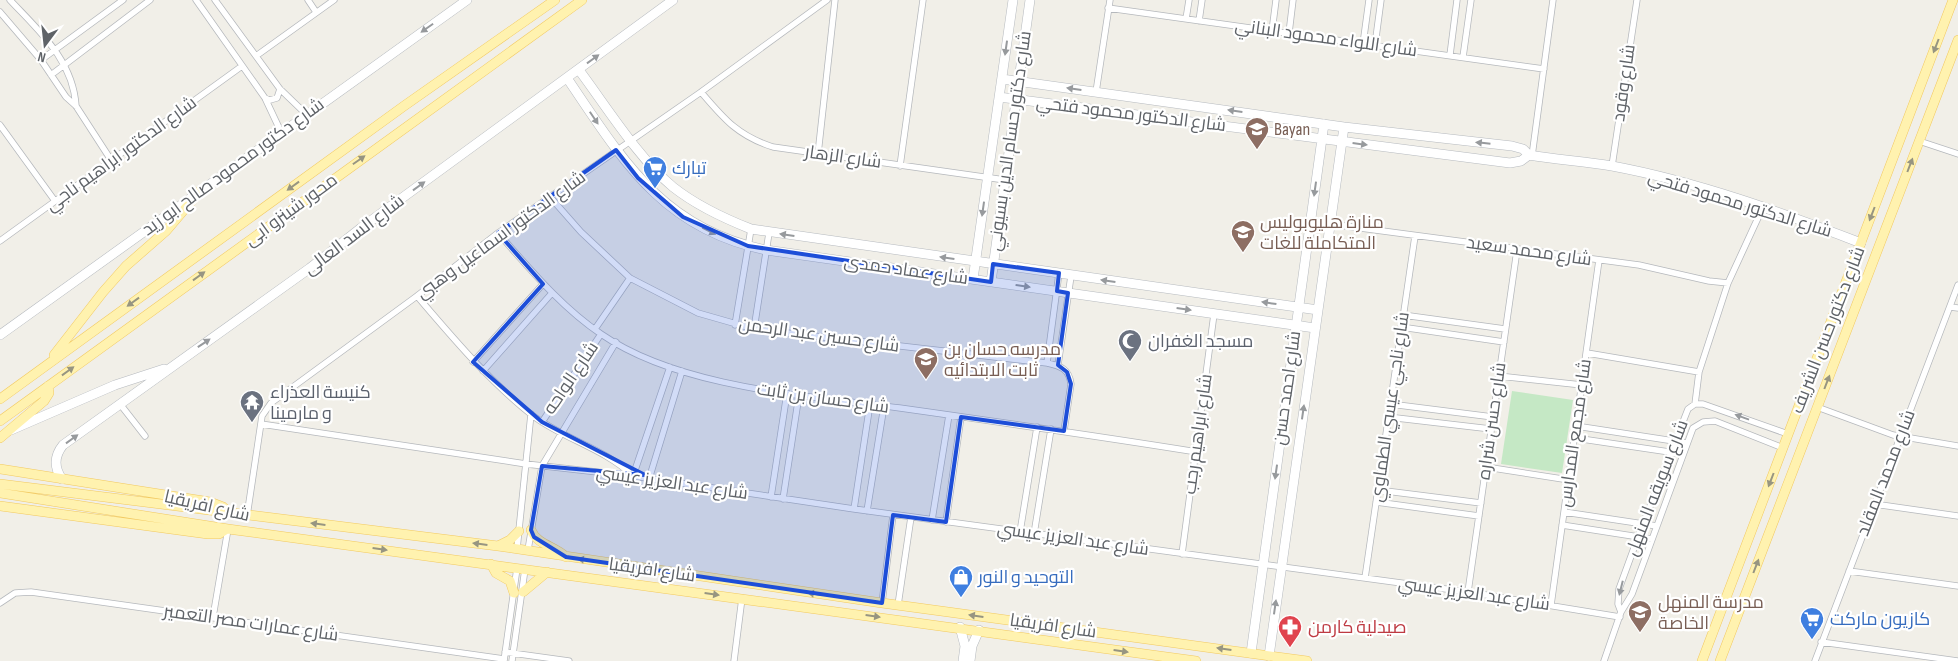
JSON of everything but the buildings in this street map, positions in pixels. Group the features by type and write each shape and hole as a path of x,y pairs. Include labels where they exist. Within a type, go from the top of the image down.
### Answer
{"main road":[{"name":"محور شينزو ابى","path":"0,400 49,362 554,0"},
{"name":"محور شينزو ابى","path":"0,421 582,0"},
{"name":"شارع دكتور حسن الشريف","path":"1702,661 1953,0"},
{"name":"شارع دكتور حسن الشريف","path":"1720,661 1958,40"},
{"path":"1922,83 1939,90"},
{"path":"1884,182 1901,188"},
{"path":"49,362 103,292 126,266 166,231 200,191"},
{"path":"3,435 44,401 49,393 48,386"},
{"name":"شارع افريقيا","path":"0,469 210,502 223,507 230,514 528,550 566,558 1307,661"},
{"path":"0,484 230,514"},
{"path":"0,494 228,529"},
{"name":"شارع افريقيا","path":"0,506 208,534 218,534 228,529 978,630 1192,661"},
{"path":"531,530 537,540 556,549 566,558"},
{"path":"498,546 510,540 519,531"},
{"path":"491,564 496,573 510,581 518,593 547,572"}],"street":[{"path":"10,0 55,49 65,64 72,78 76,106"},
{"path":"41,60 122,0"},
{"path":"51,75 150,0"},
{"path":"196,0 265,98 281,132"},
{"path":"215,0 280,89 306,114"},
{"path":"308,0 316,12"},
{"path":"256,56 334,0"},
{"name":"شارع دكتور محمود صالح ابو زيد","path":"0,335 467,0"},
{"name":"شارع السد العالى","path":"62,479 56,464 59,449 168,368 310,268 361,228 673,0"},
{"name":"شارع الدكتور اسماعيل وهبي","path":"248,516 261,424 264,412 271,403 417,296 498,233 551,198 827,0"},
{"path":"818,154 835,0"},
{"path":"900,166 923,0"},
{"name":"شارع دكتور حسام الدين بسيوني","path":"973,279 1013,0"},
{"name":"شارع دكتور حسام الدين بسيوني","path":"990,282 1030,0"},
{"path":"1096,92 1110,0"},
{"path":"1186,19 1189,0"},
{"path":"1199,21 1202,0"},
{"path":"1272,31 1276,0"},
{"path":"1289,34 1293,0"},
{"path":"1363,44 1369,0"},
{"path":"1374,45 1381,0"},
{"path":"1450,55 1457,0"},
{"path":"1463,57 1471,0"},
{"path":"1530,155 1553,0"},
{"name":"شارع وقود","path":"1612,166 1637,0"},
{"name":"شارع اللواء محمود البناني","path":"1108,8 1544,69"},
{"path":"0,12 41,60 66,97 76,106 111,160"},
{"name":"شارع الدكتور ابراهيم ناجي","path":"0,241 242,66"},
{"name":"شارع عماد حمدى","path":"579,70 632,140 671,185 688,198 712,212 751,229 1318,310"},
{"name":"شارع عماد حمدى","path":"567,78 616,150 638,178 684,217 709,231 748,246 1315,328"},
{"name":"شارع الدكتور محمود فتحي","path":"1002,79 1344,127 1512,146 1523,149 1530,155 1612,166 1678,181 1763,207 1861,243"},
{"path":"265,98 275,99 280,94 280,89"},
{"name":"شارع الزهار","path":"700,92 740,134 772,147 1005,180"},
{"name":"شارع الدكتور محمود فتحي","path":"999,97 1510,163 1521,161 1530,155"},
{"name":"شارع احمد حسن","path":"1251,653 1324,124"},
{"path":"0,125 55,201"},
{"name":"شارع احمد حسن","path":"1269,656 1344,127"},
{"path":"1919,141 1958,154"},
{"name":"شارع حسين عبد الرحمن","path":"551,198 581,232 630,278 691,310 735,325 1058,365"},
{"path":"1695,404 1699,372 1728,283 1763,207"},
{"name":"شارع محمد سعيد","path":"1330,224 1658,268 1709,282 1728,283"},
{"path":"735,325 751,229"},
{"name":"شارع حسان بن ثابت","path":"498,233 552,293 601,334 682,371 745,387 1051,429 1197,452"},
{"path":"754,328 769,233"},
{"name":"شارع ناجي عيسي الطماوي","path":"1365,578 1414,236"},
{"name":"شارع حسن شراره","path":"1468,592 1517,250"},
{"name":"شارع مجمع المدارس","path":"1551,605 1600,260"},
{"path":"1047,363 1059,273"},
{"path":"1064,431 1071,384 1067,372 1058,365 1071,276"},
{"path":"595,329 630,278"},
{"path":"473,362 543,284"},
{"name":"شارع محمد المقلد","path":"1815,661 1958,284"},
{"path":"483,371 552,293"},
{"path":"417,296 473,362 531,414 560,432 611,458 633,476 670,367"},
{"path":"1950,306 1958,308"},
{"name":"شارع ابراهيم رجب","path":"1182,554 1214,314"},
{"path":"1403,315 1506,329"},
{"path":"1401,327 1504,342"},
{"name":"شارع الواحه","path":"542,422 601,334"},
{"name":"شارع الواحه","path":"528,550 542,466 560,432 616,342"},
{"path":"1587,353 1699,372"},
{"path":"3,435 115,385 168,368"},
{"path":"649,479 682,371"},
{"path":"1499,376 1582,385"},
{"path":"771,497 787,393"},
{"path":"783,499 799,395"},
{"path":"120,404 145,436"},
{"path":"854,509 870,404"},
{"path":"1390,404 1493,417"},
{"name":"شارع سويقه المنهل","path":"1620,614 1618,604 1620,589 1686,412 1695,404 1706,404 1788,434"},
{"path":"868,511 884,406"},
{"path":"1817,407 1900,437 1958,446"},
{"path":"517,549 531,414"},
{"path":"932,520 948,415"},
{"path":"946,522 961,417"},
{"path":"1388,417 1491,429"},
{"name":"شارع سويقه المنهل","path":"1604,661 1620,614 1632,594 1693,428 1700,423 1711,421 1783,448"},
{"path":"261,424 526,464"},
{"path":"1576,426 1687,443"},
{"path":"1020,532 1036,427"},
{"path":"1034,534 1051,429"},
{"path":"1575,438 1683,454"},
{"name":"شارع عبد العزيز عيسي","path":"526,464 633,476 893,515 1620,614"},
{"path":"1486,468 1569,480"},
{"path":"1378,490 1481,503"},
{"path":"1376,502 1479,516"},
{"path":"1874,504 1958,516"},
{"path":"1564,512 1657,526"},
{"path":"882,603 893,515"},
{"path":"898,605 911,517"},
{"path":"1562,525 1652,539"},
{"path":"213,617 228,529"},
{"path":"512,661 521,568"},
{"path":"504,657 518,593 521,568"},
{"path":"1848,571 1958,586"},
{"name":"شارع عمارات مصر التعمير","path":"0,603 15,593 31,592 504,657 514,653 568,661"},
{"path":"734,661 742,598"},
{"path":"960,628 968,649 970,661"},
{"path":"963,661 978,630"},
{"path":"1821,642 1958,661"}],"highlighted area":[{"path":"616,150 638,178 683,217 748,246 991,282 993,264 1059,273 1057,291 1068,293 1058,365 1067,372 1071,384 1064,431 961,417 946,522 893,515 882,603 566,557 534,537 531,530 542,466 645,475 542,422 473,362 543,284 498,233"}],"green space":[{"path":"1512,391 1573,400 1562,473 1501,464"}],"place":[{"name":"Bayan","path":"1257,150"},
{"name":"تبارك","path":"655,189"},
{"name":"منارة هليوبوليس المتكاملة للغات","path":"1243,253"},
{"name":"مسجد الغفران","path":"1130,362"},
{"name":"مدرسه حسان بن ثابت الابتدائيه","path":"926,380"},
{"name":"كنيسة العذراء و مارمينا","path":"252,423"},
{"name":"التوحيد و النور","path":"961,598"},
{"name":"مدرسة المنهل الخاصة","path":"1640,633"},
{"name":"كازيون ماركت","path":"1812,640"},
{"name":"صيدلية كارمن","path":"1290,648"}]}
